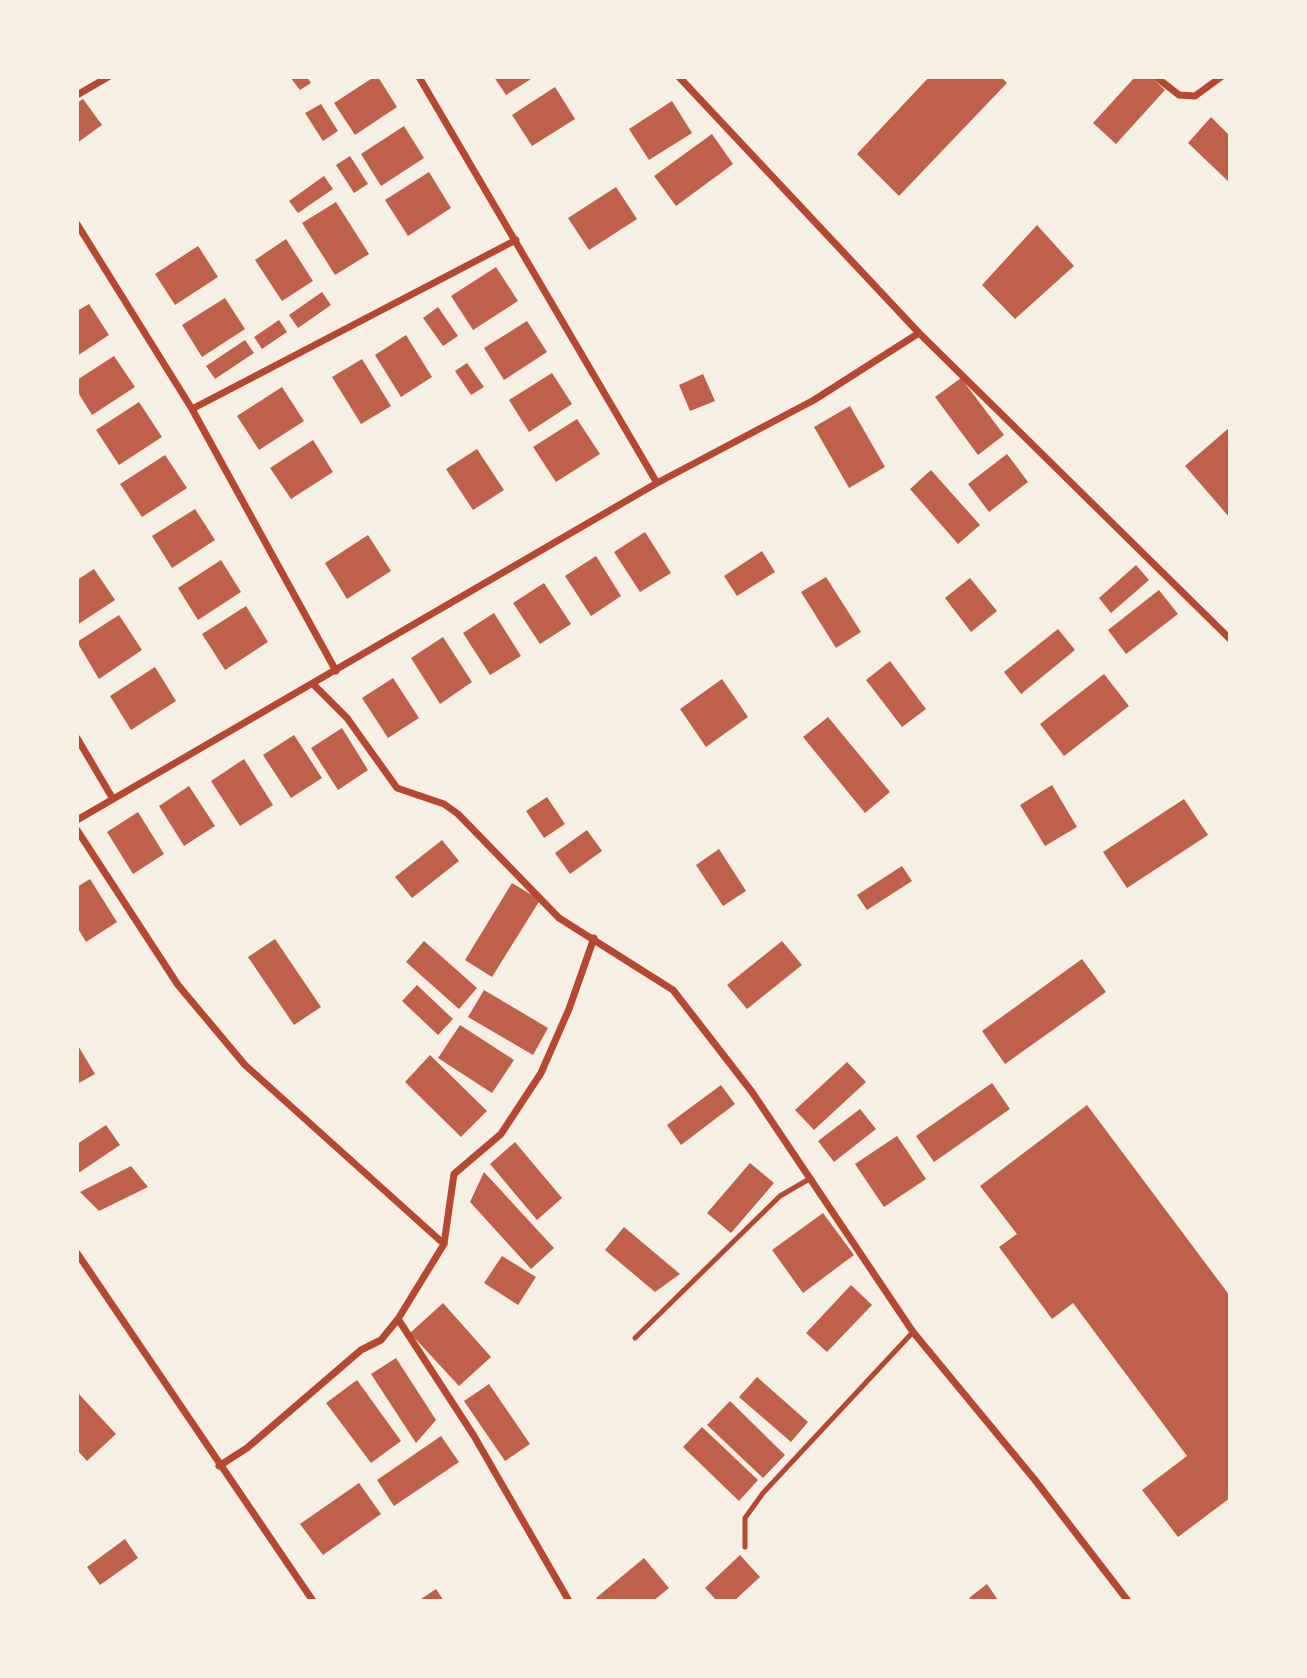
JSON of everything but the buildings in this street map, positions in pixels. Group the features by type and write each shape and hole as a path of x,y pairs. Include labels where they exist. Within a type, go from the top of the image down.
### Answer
{"street":[{"path":"77,95 108,77"},
{"path":"419,77 657,483"},
{"path":"679,77 919,333 1230,639"},
{"path":"1156,77 1179,94 1195,96 1221,77"},
{"path":"77,224 192,409 337,671"},
{"path":"192,409 516,240"},
{"path":"77,820 657,483 814,400 919,333"},
{"path":"313,684 347,718 397,788 451,809 559,918 673,990 752,1092 913,1332 1035,1480 1128,1601"},
{"path":"77,738 113,799"},
{"path":"77,830 178,985 245,1065 444,1244"},
{"path":"219,1466 247,1448 360,1350 381,1339 398,1319 444,1244 454,1174 501,1134 541,1073 569,1009 594,939"},
{"path":"77,1253 313,1601"},
{"path":"398,1319 474,1436 569,1601"}],"lane":[{"path":"635,1338 780,1196 811,1178"},
{"path":"745,1547 745,1518 764,1493 913,1332"}]}
